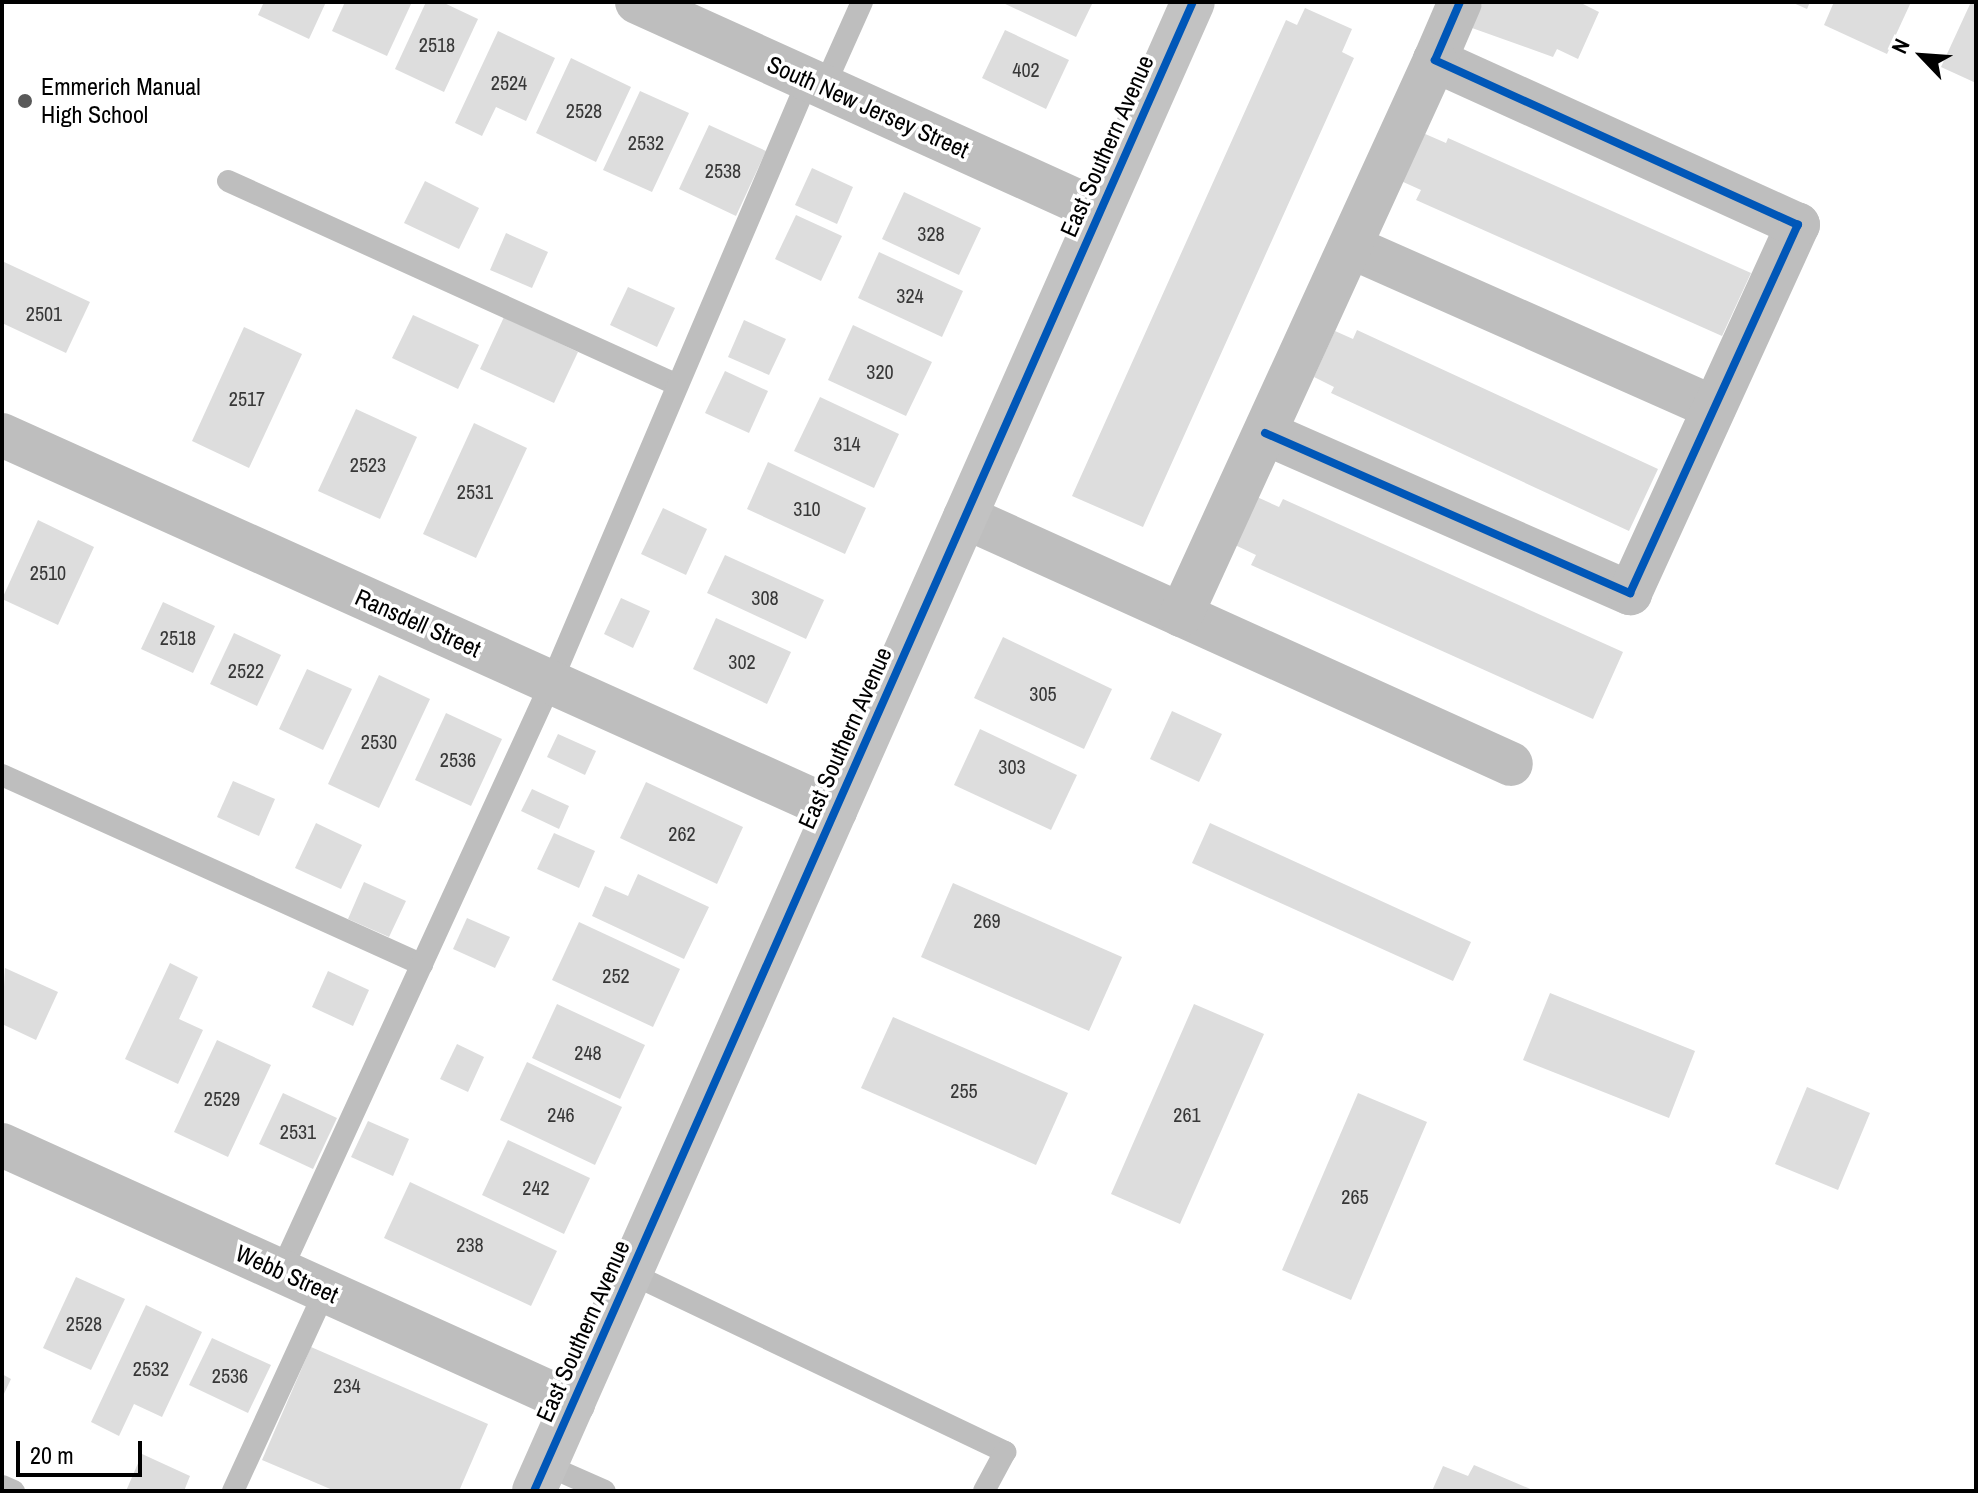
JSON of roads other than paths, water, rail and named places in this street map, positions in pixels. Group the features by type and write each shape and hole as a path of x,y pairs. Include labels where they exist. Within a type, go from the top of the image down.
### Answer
{"street":[{"name":"South New Jersey Street","path":"637,2 1099,211"},
{"name":"East Southern Avenue","path":"540,1478 1193,2"},
{"path":"1181,615 1435,60 1445,7"},
{"path":"1265,433 1630,593 1798,225 1435,60"},
{"path":"1351,247 1714,408"},
{"name":"Ransdell Street","path":"2,435 835,810"},
{"path":"965,517 1511,764"},
{"name":"Webb Street","path":"2,1145 573,1403"}],"lane":[{"path":"281,1271 551,683 677,385 816,83 862,2"},
{"path":"228,181 677,385"},
{"path":"2,775 422,965"},
{"path":"630,1273 1005,1452 984,1491"},
{"path":"233,1491 325,1291"},
{"path":"540,1478 605,1491"},
{"path":"2,1486 14,1491"}],"place":[{"name":"Emmerich Manual High School","path":"25,101"}]}
